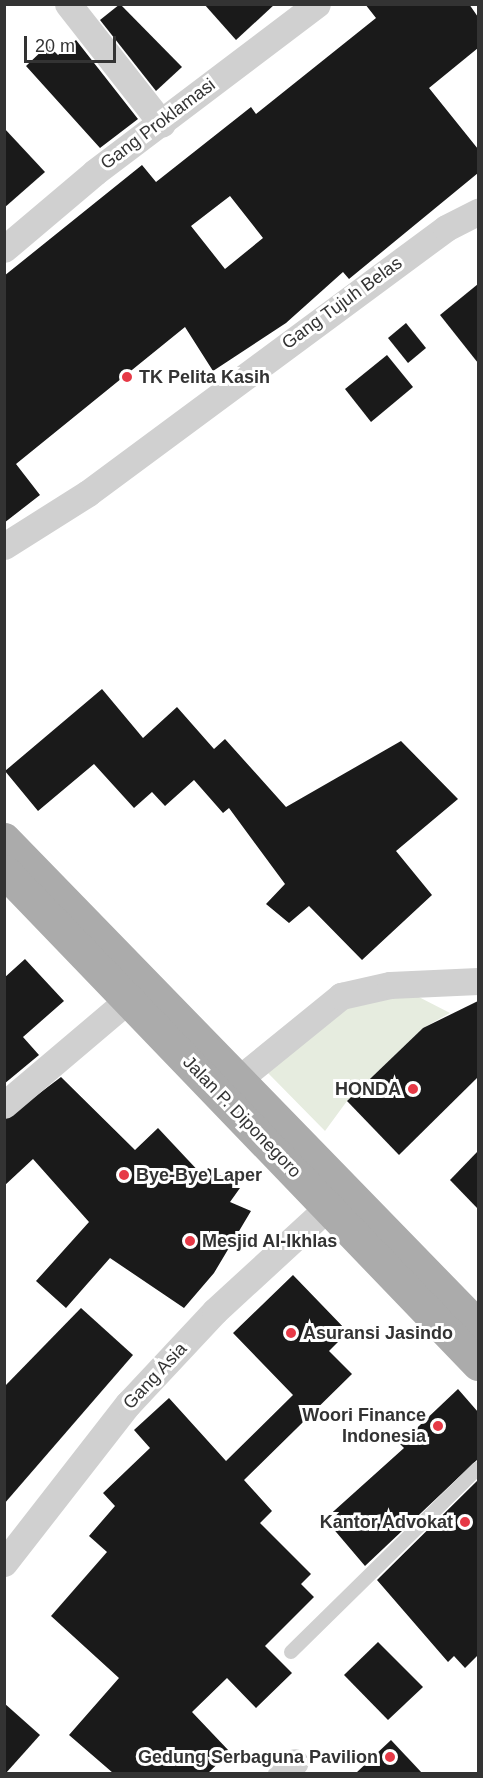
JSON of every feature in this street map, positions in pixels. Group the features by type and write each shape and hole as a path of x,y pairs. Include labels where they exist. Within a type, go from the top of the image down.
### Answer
{"main road":[{"name":"Jalan P. Diponegoro","path":"4,839 327,1208 478,1364"},
{"name":"Jalan P. Diponegoro","path":"4,872 239,1079 478,1326"}],"street":[{"path":"68,4 162,124"},
{"name":"Gang Proklamasi","path":"4,249 317,4"},
{"name":"Gang Tujuh Belas","path":"4,546 88,493 446,228 478,212"},
{"path":"239,1079 341,996 390,985 478,981"},
{"path":"4,1106 138,991"},
{"name":"Gang Asia","path":"4,1563 128,1404 215,1311 327,1208"}],"lane":[{"path":"291,1652 478,1468"}],"shaded area":[{"path":"411,993 450,1013 423,1028 347,1101 325,1131 268,1073 312,1030 359,1000"}],"building":[{"path":"120,4 182,67 156,91 100,20"},
{"path":"204,4 275,4 236,40"},
{"path":"365,4 469,4 478,17 478,48 429,88 478,149 478,173 349,279 343,272 286,323 213,371 185,327 16,464 40,495 4,523 4,276 142,165 156,182 251,107 256,114 376,18","holes":["230,196 263,238 225,269 191,226"]},
{"path":"76,40 138,119 100,148 26,66 48,45 58,55"},
{"path":"4,128 45,172 4,208"},
{"path":"478,284 478,363 440,315"},
{"path":"406,323 426,348 408,363 388,338"},
{"path":"387,355 413,387 371,422 345,389"},
{"path":"102,689 143,738 177,707 214,749 225,739 286,807 401,741 458,799 396,851 432,895 362,960 309,906 289,923 266,904 285,884 229,808 223,813 194,780 165,806 152,792 134,808 94,764 38,811 5,771"},
{"path":"25,959 64,1001 23,1037 39,1055 4,1084 4,978"},
{"name":"HONDA","path":"478,1001 478,1077 399,1155 347,1101 423,1028"},
{"path":"61,1077 135,1150 158,1128 203,1176 208,1168 240,1188 230,1202 251,1211 214,1273 184,1308 110,1258 66,1308 36,1281 89,1222 33,1159 4,1186 4,1120"},
{"path":"478,1151 478,1209 450,1180"},
{"path":"293,1275 348,1332 329,1351 352,1374 244,1480 272,1511 260,1523 311,1574 301,1584 314,1597 265,1646 292,1673 256,1708 227,1678 192,1712 230,1752 208,1773 113,1773 69,1735 119,1678 51,1616 107,1552 89,1536 115,1506 103,1493 150,1448 134,1430 169,1398 226,1461 293,1395 233,1333"},
{"path":"81,1308 133,1355 4,1504 4,1387"},
{"path":"458,1389 478,1412 478,1459 365,1566 325,1519 404,1448 400,1444"},
{"path":"478,1480 478,1655 465,1668 454,1656 448,1662 377,1580"},
{"path":"378,1642 423,1687 388,1720 344,1675"},
{"path":"4,1703 40,1735 6,1773 4,1773"},
{"name":"Gedung Serbaguna Pavilion","path":"391,1740 422,1773 356,1773"}],"place":[{"name":"TK Pelita Kasih","path":"127,377"},
{"name":"HONDA","path":"413,1089"},
{"name":"Bye-Bye Laper","path":"124,1175"},
{"name":"Mesjid Al-Ikhlas","path":"190,1241"},
{"name":"Asuransi Jasindo","path":"291,1333"},
{"name":"Woori Finance Indonesia","path":"438,1426"},
{"name":"Kantor Advokat","path":"465,1522"},
{"name":"Gedung Serbaguna Pavilion","path":"390,1757"}]}
